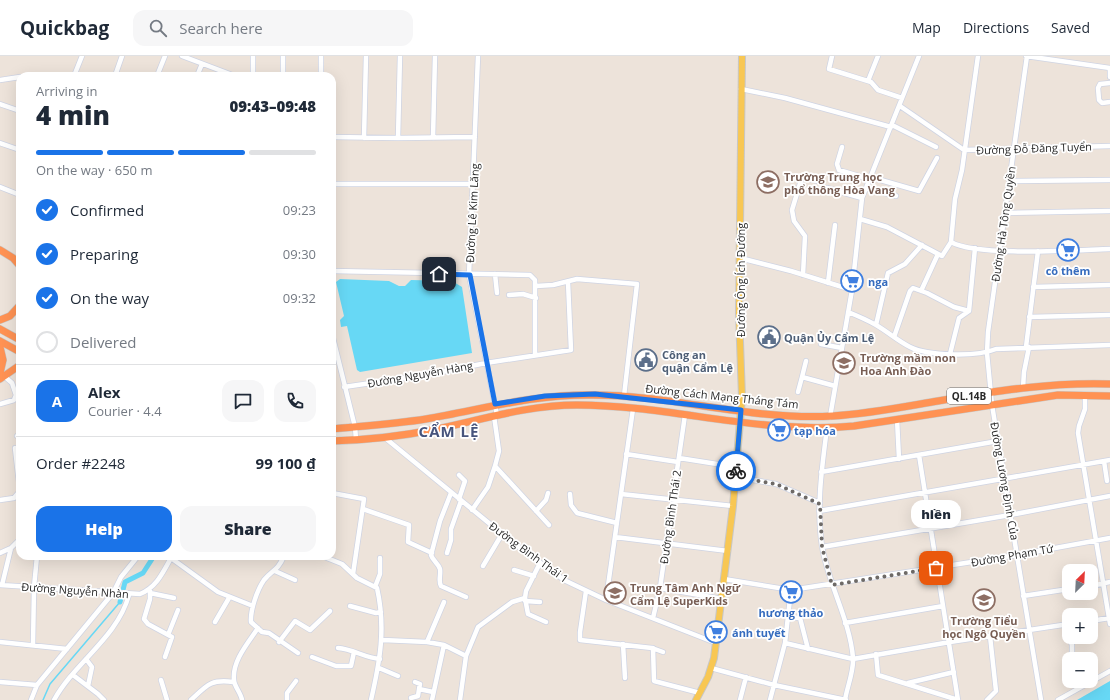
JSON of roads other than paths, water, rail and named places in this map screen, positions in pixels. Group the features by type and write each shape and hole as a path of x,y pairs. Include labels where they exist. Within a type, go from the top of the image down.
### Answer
{"highway":[{"path":"0,250 16,261"},
{"path":"0,320 10,316 16,309"},
{"path":"0,329 16,338"},
{"path":"0,341 16,350"},
{"path":"0,347 3,360 1,376"},
{"path":"1,376 16,368"},
{"name":"Đường Cách Mạng Tháng Tám","path":"336,429 427,418 495,404 560,395 595,394 624,396 801,417 830,416 896,409 1023,388 1066,384 1110,384"},
{"name":"Đường Cách Mạng Tháng Tám","path":"336,442 384,437 435,429 496,416 563,406 610,406 740,422 791,427 827,428 1058,396 1110,396"}],"main road":[{"name":"Đường Ông Ích Đường","path":"696,700 711,668 716,643 733,506 741,410 740,258 742,56"}],"street":[{"path":"76,72 82,56"},
{"path":"116,72 122,56"},
{"path":"159,72 165,56"},
{"path":"182,56 224,72"},
{"path":"253,72 254,56"},
{"path":"283,56 283,72"},
{"path":"321,56 321,72"},
{"path":"364,138 366,56"},
{"path":"398,138 400,56"},
{"path":"433,138 435,56"},
{"name":"Đường Lê Kim Lăng","path":"472,510 488,487 499,451 495,404 470,275 478,56"},
{"path":"832,56 829,69 868,81 878,90 902,98"},
{"path":"868,81 878,56"},
{"path":"830,416 852,290 862,198 919,56"},
{"path":"860,219 887,227 942,256 951,242 955,199 962,170 978,56"},
{"path":"1027,56 1110,68 1110,77"},
{"name":"Đường Hà Tông Quyền","path":"990,393 987,353 988,332 1027,56"},
{"path":"199,72 202,64"},
{"path":"0,80 16,78"},
{"path":"1110,83 1100,84 1098,88 1098,100 1102,102 1110,102"},
{"path":"741,89 785,98 892,126 936,148"},
{"path":"0,104 16,110"},
{"name":"Đường Đỗ Đăng Tuyển","path":"900,106 964,150 1110,146"},
{"path":"336,137 475,137"},
{"path":"0,142 16,148"},
{"path":"842,147 837,167 842,171 851,172 919,191 937,158"},
{"path":"803,274 805,236 794,221 792,210 802,176 818,181"},
{"path":"1010,181 1110,180"},
{"path":"336,184 474,184"},
{"path":"0,187 16,193"},
{"path":"827,188 862,198"},
{"path":"866,188 896,196"},
{"path":"1006,212 1110,211"},
{"path":"828,282 835,225"},
{"path":"951,242 958,246 1000,250 1038,251 1110,249"},
{"path":"876,325 888,272 905,264 922,245"},
{"path":"950,354 959,318 969,311 975,248"},
{"path":"1023,388 1028,347 1029,317 1038,251"},
{"path":"921,290 938,254"},
{"path":"740,258 803,274 852,290"},
{"path":"336,271 470,275 530,275 536,280 535,355"},
{"path":"495,274 497,293"},
{"path":"536,286 568,282 577,279 638,285 624,396"},
{"name":"Đường Nguyễn Hàng","path":"344,387 432,374 486,363 571,350 568,282"},
{"path":"1033,287 1110,285"},
{"path":"894,337 911,289 915,288 921,290 945,303 969,311"},
{"path":"509,295 523,294 536,298"},
{"path":"848,312 876,325 911,348 950,354 987,353 996,349 1028,347 1110,345"},
{"path":"1029,317 1110,315"},
{"path":"821,344 842,348"},
{"path":"336,352 355,427 356,439"},
{"path":"798,392 806,361"},
{"path":"0,404 14,400 16,395 12,383 1,376"},
{"path":"802,377 835,386"},
{"name":"Đường Lương Định Của","path":"990,393 1041,700"},
{"path":"1085,395 1085,409 1078,433 1110,624"},
{"path":"606,600 633,409"},
{"name":"Đường Bình Thái 2","path":"653,618 660,588 685,415"},
{"path":"897,419 899,459"},
{"path":"711,668 774,685 845,700 853,659 845,623 832,585 822,547 819,511 821,472 827,428"},
{"name":"Đường Bình Thái 1","path":"384,437 502,534 564,580 606,600 716,643"},
{"path":"821,472 998,441"},
{"path":"15,448 16,457"},
{"path":"626,454 736,467"},
{"path":"876,654 876,671 878,675 958,700 950,642 936,568 918,455"},
{"path":"819,511 1110,460"},
{"path":"1104,461 1107,481"},
{"path":"495,466 549,525"},
{"path":"447,553 451,540 451,529 465,481 459,476"},
{"path":"736,477 776,484 820,504"},
{"path":"451,493 440,521 431,558 437,563 440,571 440,585 466,597"},
{"path":"536,511 547,500 548,493"},
{"path":"336,494 364,499 353,574"},
{"path":"570,494 571,504 577,513 617,522"},
{"path":"621,494 733,506"},
{"path":"0,500 14,498 16,496"},
{"path":"822,547 1010,515 1110,496"},
{"path":"363,509 409,525 407,539 409,543 432,553"},
{"path":"483,566 502,534"},
{"path":"615,537 728,551"},
{"name":"Đường Phạm Tứ","path":"724,580 791,590 832,585 1017,555 1110,538"},
{"path":"0,553 11,548 16,543"},
{"path":"1,585 11,548"},
{"path":"371,700 379,668 383,640 381,612 376,588 380,574 380,558"},
{"path":"33,645 34,587 37,560"},
{"path":"31,700 37,685 114,594 121,577 135,560"},
{"path":"169,560 150,592 144,619 148,624 170,636"},
{"path":"175,560 218,592 229,598 253,606"},
{"path":"282,560 279,567 264,580 250,614 251,622 262,632 269,633 279,642 298,653"},
{"path":"332,560 342,564 356,578 376,588"},
{"path":"540,563 526,591 525,600 528,614 546,622"},
{"path":"514,570 534,576"},
{"path":"275,571 296,580"},
{"path":"1098,585 1110,582"},
{"name":"Đường Nguyễn Nhàn","path":"1,585 114,594 140,594 150,592"},
{"path":"660,588 722,599"},
{"path":"770,700 785,643 791,590"},
{"path":"1024,596 1062,590"},
{"path":"586,591 580,640 653,648 663,652"},
{"path":"150,592 174,598"},
{"path":"54,700 73,675 110,633 127,604 128,594"},
{"path":"216,622 229,598"},
{"path":"460,700 466,656 480,624 512,602 525,600 540,602"},
{"path":"427,642 444,602"},
{"path":"350,606 376,613 381,612"},
{"path":"845,623 943,606"},
{"path":"165,657 178,610"},
{"path":"279,642 295,621 310,630 330,611"},
{"path":"788,617 800,618 808,649"},
{"path":"1098,620 1109,618"},
{"path":"785,643 853,659 876,654 1062,625"},
{"path":"242,700 241,693 234,682 234,675 240,655 258,628"},
{"path":"987,700 996,691 990,636"},
{"path":"383,640 427,642 444,645 466,656"},
{"path":"0,642 67,649"},
{"path":"623,644 625,678"},
{"path":"432,700 433,692 438,680 444,645"},
{"path":"338,648 380,659"},
{"path":"653,648 653,670 655,682 700,694"},
{"path":"312,657 336,666 351,666 354,652"},
{"path":"86,660 92,667 88,686"},
{"path":"379,668 398,676"},
{"path":"1058,700 1110,671"},
{"path":"906,683 954,672"},
{"path":"73,675 104,700"},
{"path":"740,700 746,677"},
{"path":"161,680 167,700"},
{"path":"192,700 206,686 216,680 234,682"},
{"path":"287,700 287,694 296,680"},
{"path":"0,682 37,685"},
{"path":"411,698 418,696 420,689 420,684 415,682"},
{"path":"420,689 433,692"}],"water":[{"path":"340,279 389,281 399,286 405,286 411,280 452,281 462,287 472,353 360,372 357,370 347,326 341,327 340,320 344,316 336,282"},
{"path":"1110,681 1110,700 1077,700 1098,688"}],"waterway":[{"path":"120,602 125,582 143,573 151,560"},
{"path":"43,700 50,684 120,602"}],"place":[{"name":"Trường Trung học phổ thông Hòa Vang","path":"768,182"},
{"name":"cô thêm","path":"1068,250"},
{"name":"nga","path":"852,281"},
{"name":"Quận Ủy Cẩm Lệ","path":"769,337"},
{"name":"Công an quận Cẩm Lệ","path":"646,360"},
{"name":"Trường mầm non Hoa Anh Đào","path":"844,363"},
{"name":"tạp hóa","path":"779,430"},
{"name":"hiền","path":"936,568"},
{"name":"hương thảo","path":"791,592"},
{"name":"Trung Tâm Anh Ngữ Cẩm Lệ SuperKids","path":"615,593"},
{"name":"Trường Tiểu học Ngô Quyền","path":"984,600"},
{"name":"ánh tuyết","path":"716,632"}],"district":[{"name":"CẨM LỆ","path":"449,431"}]}
